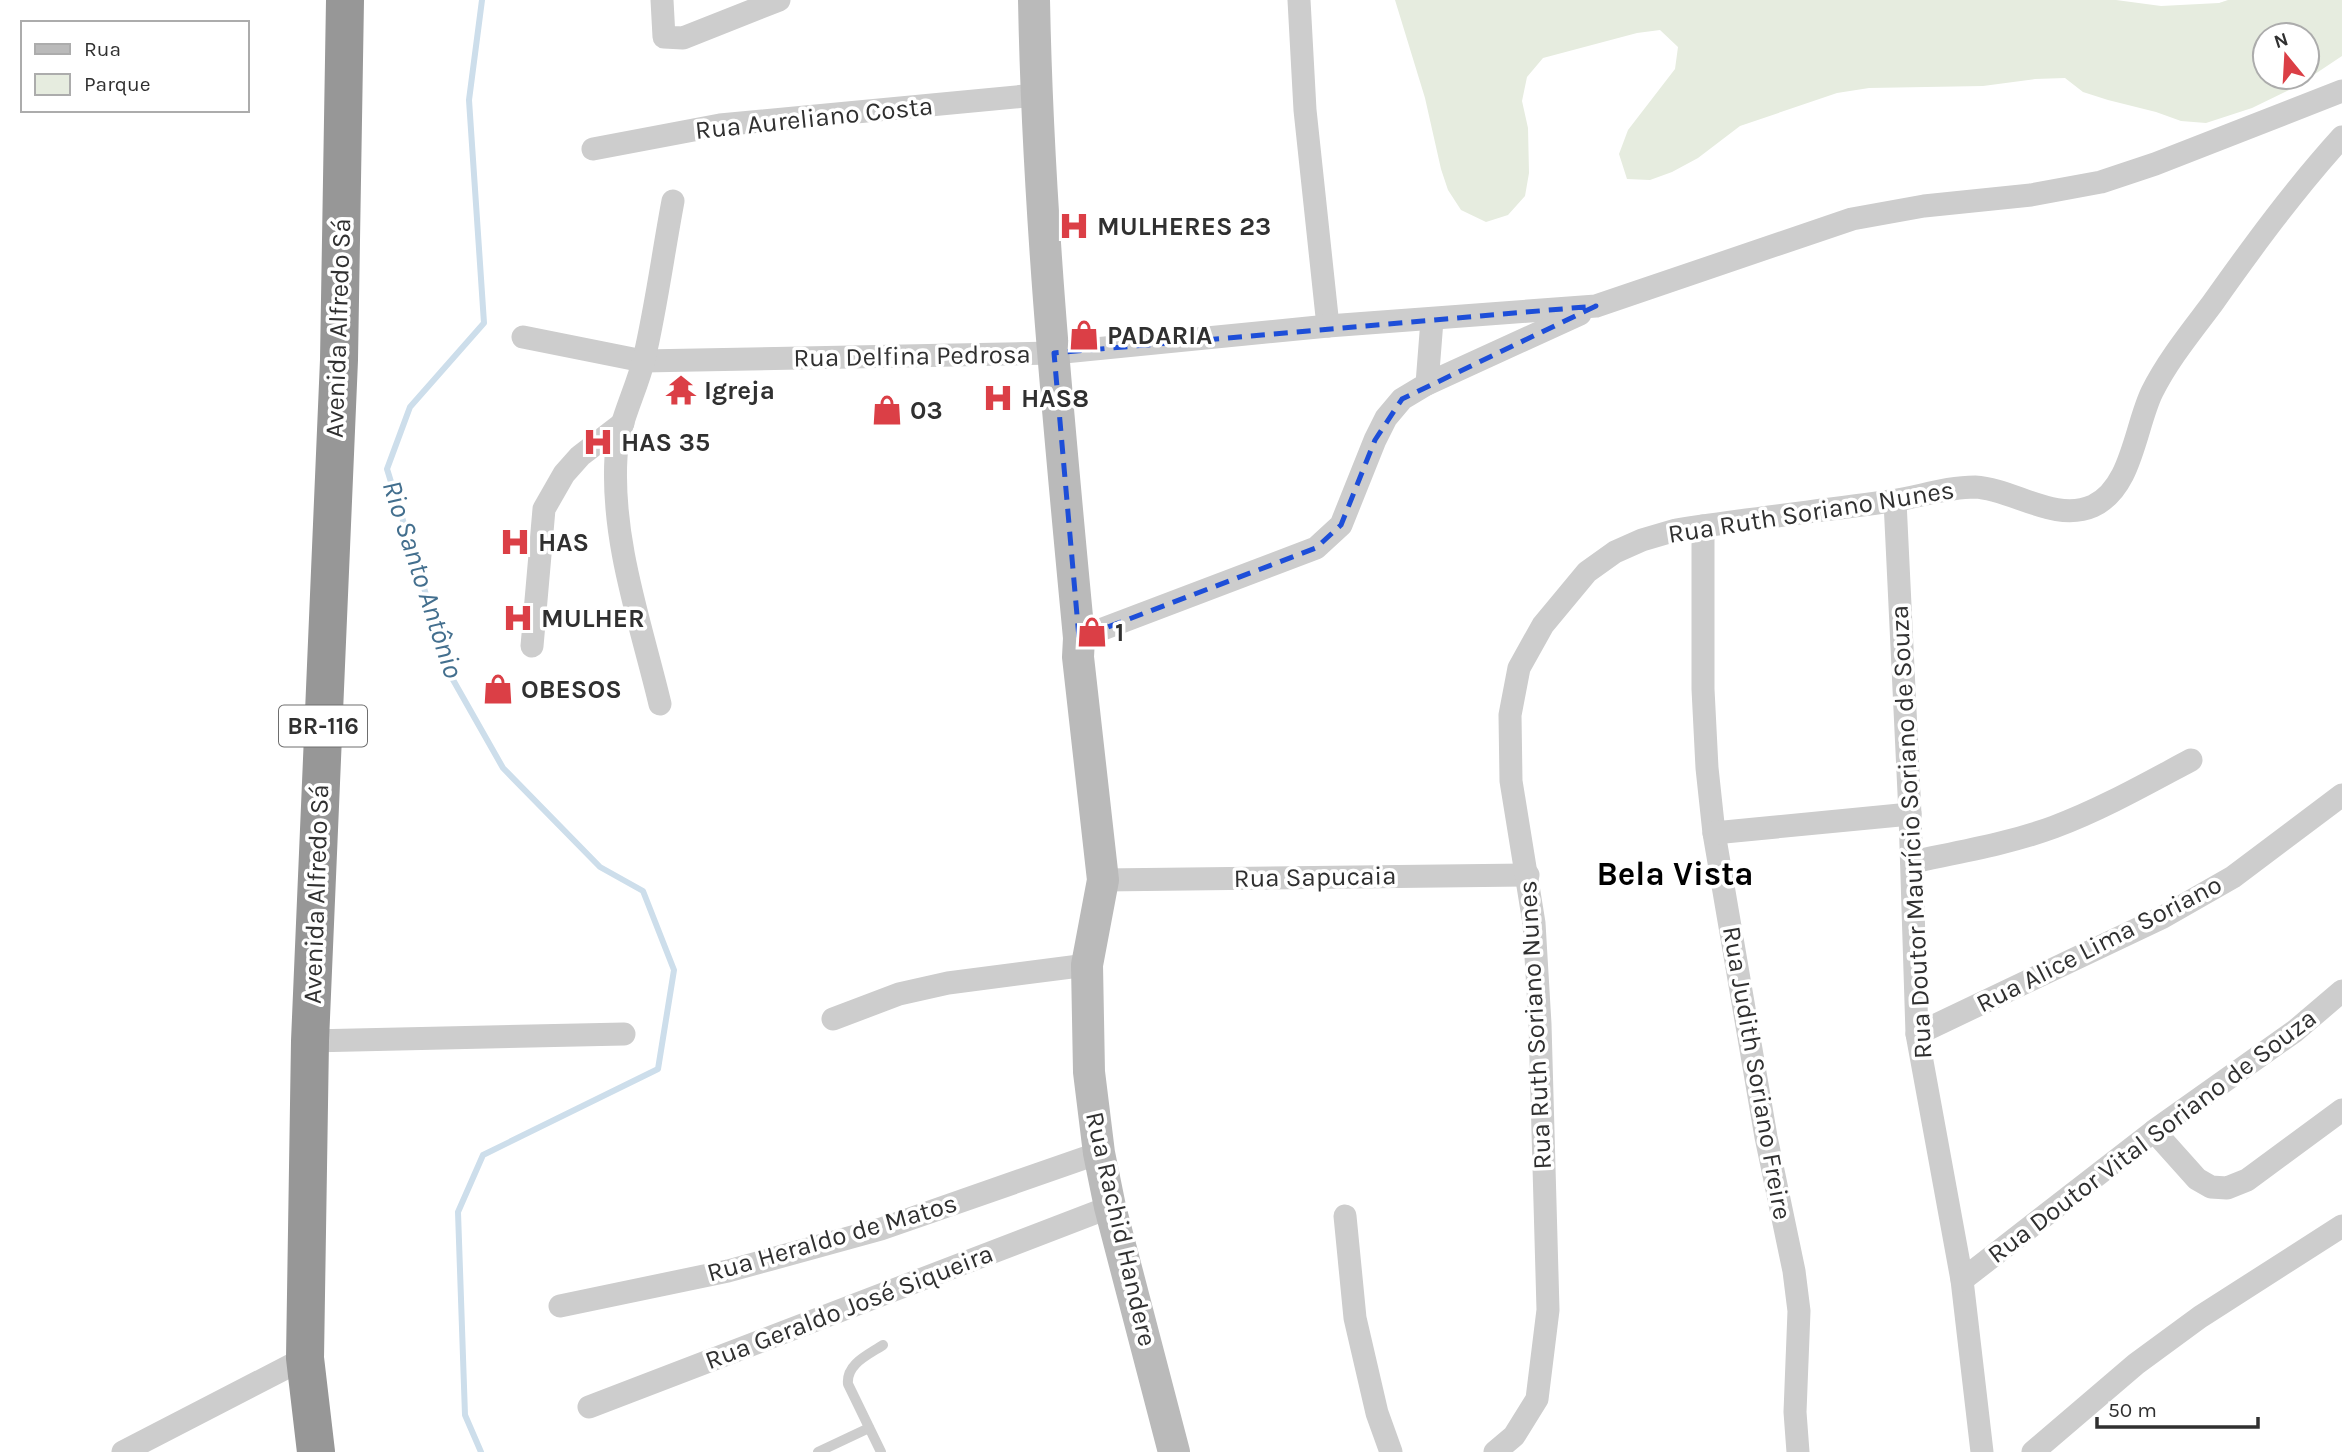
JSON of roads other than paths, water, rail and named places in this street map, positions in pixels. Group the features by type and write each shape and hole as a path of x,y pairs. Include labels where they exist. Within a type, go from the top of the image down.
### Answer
{"highway":[{"name":"Avenida Alfredo Sá","path":"316,1452 305,1358 310,1041 339,360 342,2"}],"street":[{"path":"662,0 664,37 683,38 779,0"},
{"name":"Rua Rachid Handere","path":"1034,0 1036,95 1054,353 1079,638 1078,657 1103,880 1087,965 1088,1072 1099,1153 1110,1207 1173,1452"},
{"path":"1299,0 1305,110 1328,326"},
{"path":"1079,638 1316,548 1341,525 1375,440 1386,418 1402,399 1427,384 1596,306 1852,219 1924,206 2031,195 2101,182 2155,164 2342,91"},
{"name":"Rua Aureliano Costa","path":"593,149 720,125 1036,95"},
{"name":"Rua Ruth Soriano Nunes","path":"1495,1452 1514,1436 1537,1399 1548,1310 1540,1024 1534,923 1511,781 1510,715 1519,668 1543,625 1587,572 1615,552 1642,540 1676,530 1895,501 1952,489 1976,487 2053,508 2074,511 2093,506 2114,491 2125,470 2152,391 2172,359 2297,188 2342,137"},
{"path":"660,704 622,549 617,511 616,456 623,423 643,361 673,201"},
{"name":"Rua Delfina Pedrosa","path":"523,337 643,361 1054,353 1328,326 1596,306"},
{"path":"1427,384 1432,320"},
{"path":"533,646 544,509 564,474 580,456 623,423"},
{"name":"Rua Doutor Maurício Soriano de Souza","path":"1895,501 1917,1034 1962,1280 1982,1452"},
{"name":"Rua Judith Soriano Freire","path":"1703,526 1703,689 1707,768 1714,833 1766,1137 1794,1270 1799,1311 1795,1412 1798,1452"},
{"path":"1912,862 2051,828 2093,811 2190,760"},
{"name":"Rua Alice Lima Soriano","path":"1917,1034 2163,917 2232,877 2342,795"},
{"path":"1714,833 1910,814"},
{"name":"Rua Sapucaia","path":"1103,880 1528,875"},
{"path":"833,1019 911,991 948,983 1087,965"},
{"name":"Rua Doutor Vital Soriano de Souza","path":"1962,1280 2154,1131 2295,1031 2342,991"},
{"path":"310,1041 624,1034"},
{"path":"2154,1131 2197,1179 2211,1187 2227,1188 2247,1180 2342,1110"},
{"name":"Rua Heraldo de Matos","path":"560,1306 728,1271 881,1229 1099,1153"},
{"name":"Rua Geraldo José Siqueira","path":"589,1407 1110,1207"},
{"path":"1345,1216 1355,1318 1377,1413 1391,1452"},
{"path":"2033,1452 2136,1364 2200,1317 2342,1226"},
{"path":"123,1452 305,1358"}],"lane":[{"path":"881,1452 848,1384 847,1375 853,1365 883,1345"},
{"path":"818,1452 869,1428"}],"waterway":[{"name":"Rio Santo Antônio","path":"481,1452 465,1415 458,1212 483,1155 658,1069 674,970 643,891 600,867 503,768 452,678 387,469 410,407 484,323 469,100 482,0"}],"place":[{"name":"MULHERES 23","path":"1074,226"},
{"name":"PADARIA","path":"1084,335"},
{"name":"Igreja","path":"681,390"},
{"name":"HAS8","path":"998,398"},
{"name":"03","path":"887,410"},
{"name":"HAS 35","path":"598,442"},
{"name":"HAS","path":"515,542"},
{"name":"MULHER","path":"518,618"},
{"name":"1","path":"1092,632"},
{"name":"OBESOS","path":"498,689"}],"district":[{"name":"Bela Vista","path":"1675,874"}]}
